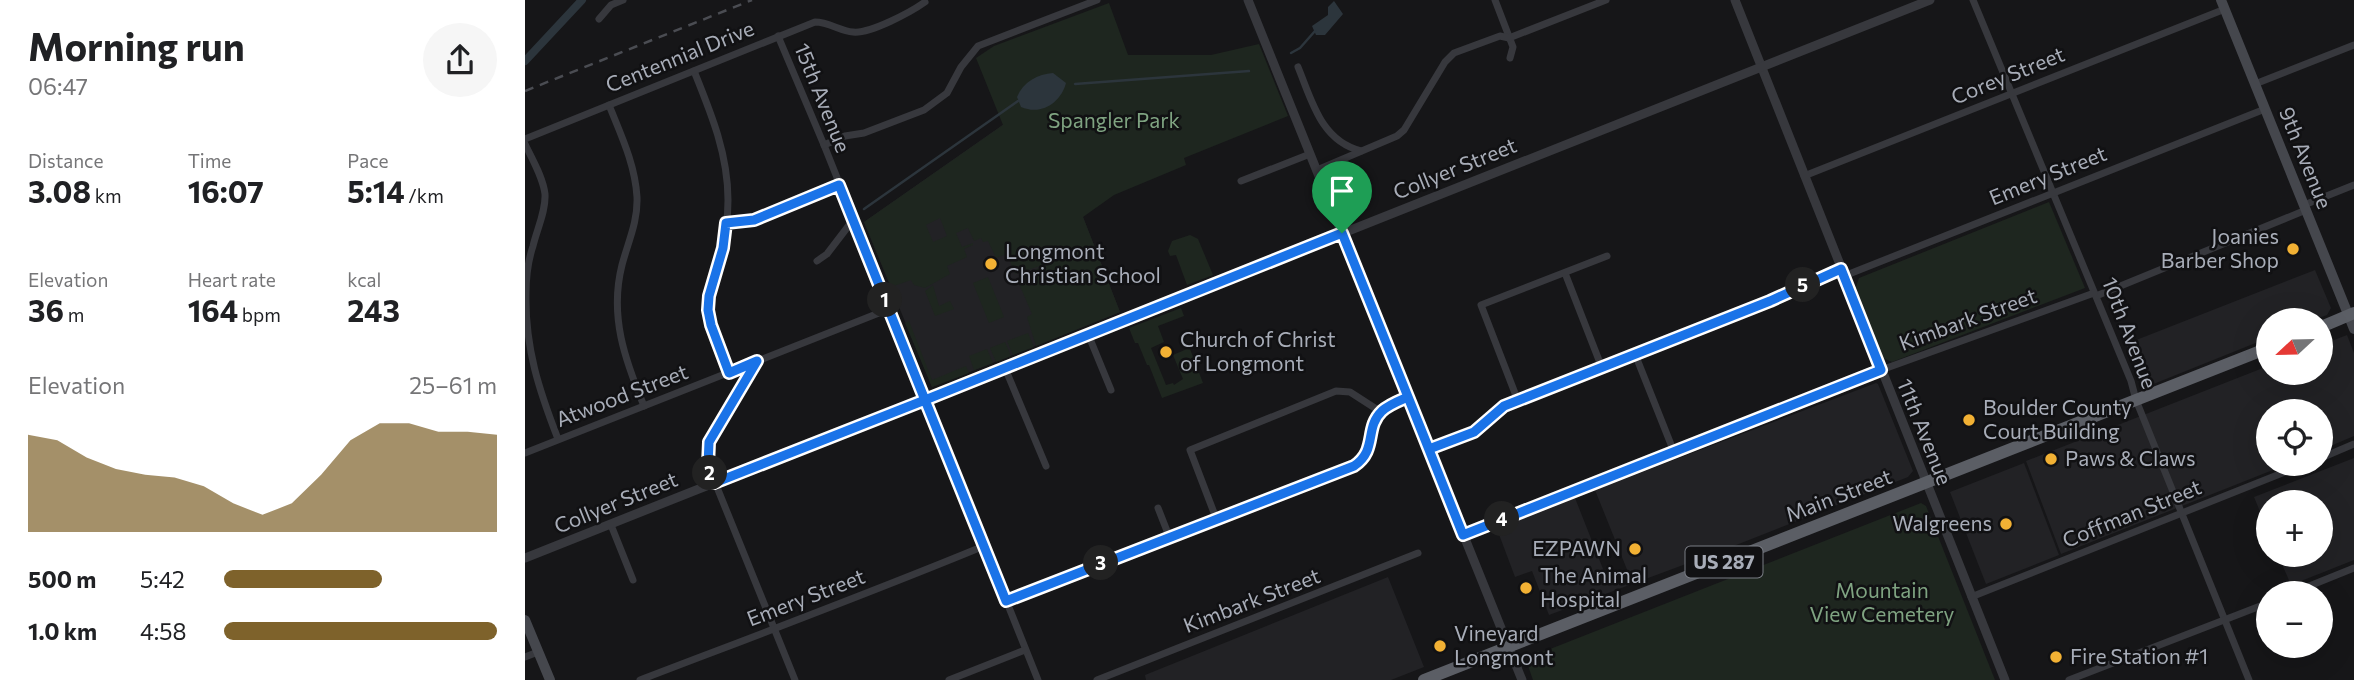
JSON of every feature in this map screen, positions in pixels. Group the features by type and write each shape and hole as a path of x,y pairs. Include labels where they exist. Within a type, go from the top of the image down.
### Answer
{"highway":[{"path":"2333,322 2351,315"},
{"name":"Main Street","path":"1423,680 2256,353"}],"main road":[{"name":"9th Avenue","path":"2223,5 2351,315 2354,329"},
{"path":"525,620 550,680"}],"street":[{"path":"599,19 611,5 623,0"},
{"path":"824,145 924,110 947,93 961,67 978,47 1097,0"},
{"path":"1248,0 1522,680"},
{"path":"1495,0 1513,47 1510,58"},
{"path":"1317,170 1397,136 1404,130 1438,72 1454,54 1500,36 1509,38 1607,0"},
{"name":"11th Avenue","path":"1735,0 2005,680"},
{"name":"Collyer Street","path":"525,558 1930,0"},
{"name":"10th Avenue","path":"1973,0 2131,381 2136,400 2249,680"},
{"name":"Centennial Drive","path":"525,141 815,22 831,24 850,32 860,32 909,13 925,2"},
{"name":"Corey Street","path":"1804,176 2223,5"},
{"name":"15th Avenue","path":"778,36 1038,680"},
{"path":"2255,85 2354,45"},
{"path":"1299,67 1320,121 1328,133 1350,148 1362,151"},
{"path":"694,71 714,120 727,181 723,248 709,296 708,310 729,373"},
{"path":"609,105 630,158 635,179 635,222 621,266 617,316 627,364 644,406"},
{"name":"Emery Street","path":"1429,449 1474,432 1504,406 2265,109"},
{"path":"525,141 544,191 545,202 531,250 526,325 530,358 558,439"},
{"path":"1241,181 1310,154"},
{"path":"726,223 754,220 839,185"},
{"name":"Kimbark Street","path":"1463,535 1881,370 2095,294 2354,185"},
{"path":"817,261 827,254 853,220"},
{"path":"1518,401 1481,305 1607,256"},
{"path":"1565,273 1602,368"},
{"name":"Atwood Street","path":"525,453 889,309"},
{"path":"1088,334 1111,390"},
{"path":"1635,354 1674,452"},
{"path":"757,361 709,442 708,465 795,680"},
{"path":"1005,368 1046,466"},
{"path":"1216,518 1190,450 1336,391 1350,392 1381,412"},
{"path":"1006,601 1354,466 1368,452 1372,429 1381,412 1408,397"},
{"path":"2333,453 2354,444"},
{"name":"Coffman Street","path":"1971,597 2275,476"},
{"path":"1158,508 1169,536"},
{"path":"611,525 633,580"},
{"name":"Emery Street","path":"640,680 984,546"},
{"name":"Kimbark Street","path":"1097,680 1418,553"},
{"path":"2322,581 2354,568"},
{"path":"2069,680 2256,608"},
{"path":"949,680 1025,650"},
{"path":"525,657 538,652"}],"shaded area":[{"path":"1334,1 1343,14 1325,35 1316,35 1312,26 1328,15 1328,7"},
{"path":"1053,73 1066,83 1060,96 1049,106 1036,110 1021,107 1017,97 1023,87 1037,77"},
{"name":"Longmont Christian School","path":"1014,117 1083,217 1120,312 932,387 864,222"},
{"path":"2315,270 2331,308 2256,308 2256,343 2146,387 2140,383 2126,344"},
{"path":"2347,335 2354,353 2354,436 2333,445 2333,399 2256,399 2258,476 2061,554 2026,461 2256,371 2256,385 2333,385 2333,340"},
{"path":"1876,383 1913,471 1908,477 1549,615 1532,571 1515,577 1497,529 1575,498 1607,579 1628,572 1595,490"},
{"path":"2354,458 2354,560 2301,581 2289,581 2283,567 2333,567 2333,490 2272,490 2308,476 2333,476 2333,466"},
{"path":"2024,463 2059,555 1986,584 1950,492"},
{"path":"1388,577 1424,667 1391,680 1146,680 1145,675"}],"green space":[{"name":"Spangler Park","path":"1109,3 1128,55 1211,55 1259,44 1288,116 1184,158 1186,165 1114,195 1083,217 1120,312 1036,346 1027,317 1032,314 1017,279 1046,264 1015,274 1007,254 996,258 988,241 983,242 981,238 974,241 968,228 956,233 962,247 973,245 964,249 967,257 947,266 950,274 925,288 914,285 911,280 891,287 864,222 1003,125 976,58 994,46","holes":["940,218 947,236 933,242 926,225"]},
{"path":"2049,202 2085,288 1892,362 1883,358 1856,287 1859,278"},
{"path":"1190,235 1198,239 1213,275 1187,285 1176,255 1170,256 1168,251 1172,241"},
{"path":"988,277 1004,317 989,323 973,283"},
{"path":"933,285 939,306 950,301 954,309 935,316 925,291"},
{"path":"1181,308 1184,316 1158,326 1164,342 1151,348 1166,385 1174,385 1183,379 1173,355 1187,349 1190,349 1203,383 1162,398 1149,365 1129,328"},
{"path":"909,321 932,380 966,366 969,373 932,387 905,323"},
{"path":"1028,333 1034,347 1013,355 1007,341"},
{"path":"1005,342 1011,356 996,362 990,348"},
{"path":"987,349 993,363 974,370 969,356"},
{"name":"Mountain View Cemetery","path":"1921,503 1926,506 1995,680 1533,680 1527,663 1531,654 1540,653"}],"waterway":[{"path":"525,61 582,0"},
{"path":"1291,53 1300,48 1315,31"},
{"path":"1075,84 1249,71"},
{"path":"864,209 1018,101"}],"railway":[{"path":"525,91 752,0"}],"place":[{"name":"Joanies Barber Shop","path":"2293,249"},
{"name":"Longmont Christian School","path":"991,264"},
{"name":"Church of Christ of Longmont","path":"1166,352"},
{"name":"Boulder County Court Building","path":"1969,420"},
{"name":"Paws & Claws","path":"2051,459"},
{"name":"Walgreens","path":"2006,524"},
{"name":"EZPAWN","path":"1635,549"},
{"name":"The Animal Hospital","path":"1526,588"},
{"name":"Vineyard Longmont","path":"1440,646"},
{"name":"Fire Station #1","path":"2056,657"}],"route":[{"path":"1342,233 925,400 839,185 754,220 726,223 723,248 709,296 711,325 729,373 757,361 709,442 708,465 714,483 925,400 1006,601 1354,466 1363,460 1368,452 1372,429 1381,412 1408,397 1463,535 1881,370 1841,269 1770,301 1504,406 1474,432 1429,449 1342,233"}]}
